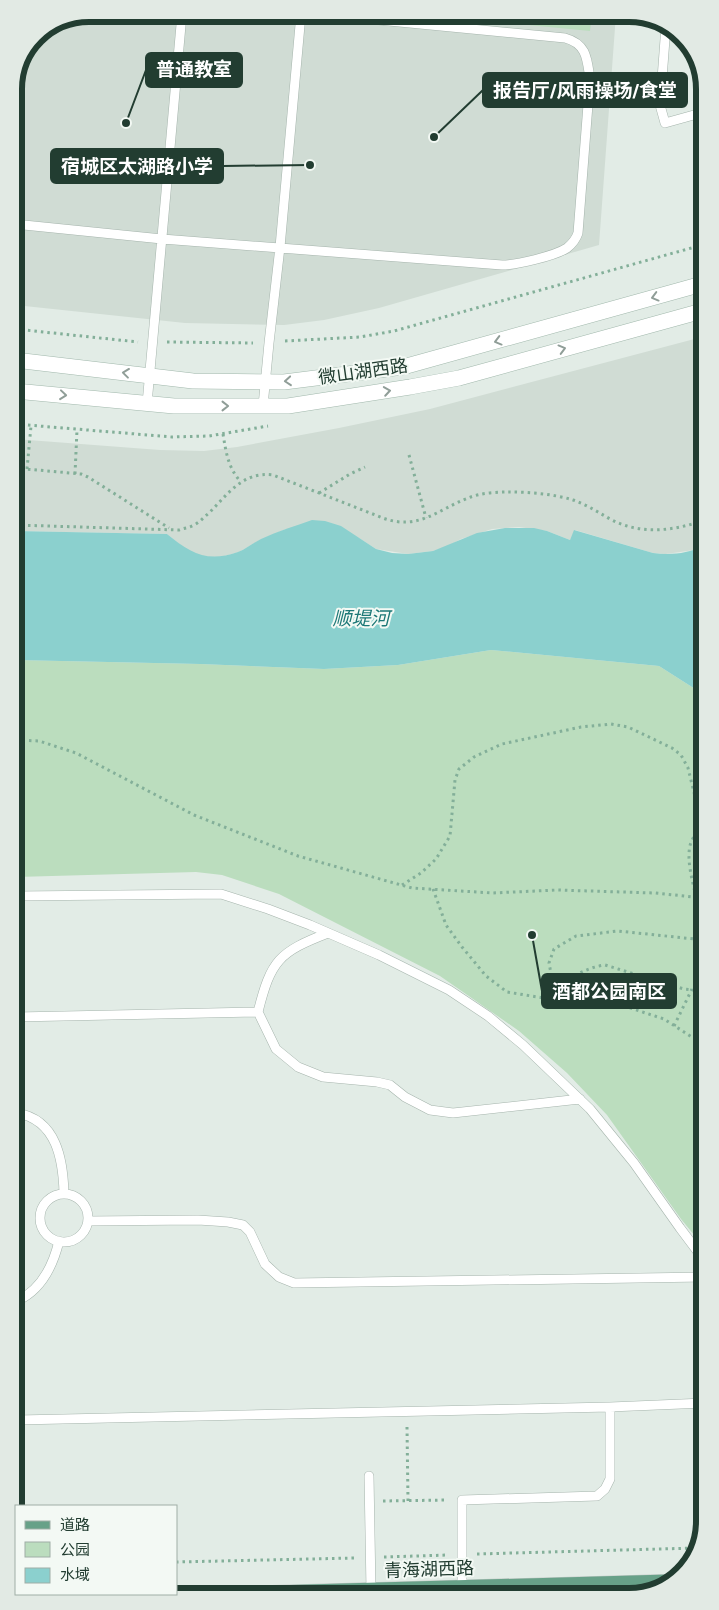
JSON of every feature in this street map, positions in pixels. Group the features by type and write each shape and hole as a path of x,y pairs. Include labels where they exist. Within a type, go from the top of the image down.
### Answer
{"main road":[{"name":"青海湖西路","path":"442,1588 656,1582"}],"street":[{"name":"微山湖西路","path":"23,361 193,380 284,382 403,367 696,286"},
{"name":"微山湖西路","path":"23,391 174,406 288,406 459,378 696,313"}],"lane":[{"path":"147,404 181,23"},
{"path":"263,406 268,342 280,247 300,23"},
{"path":"23,225 162,238 511,265 560,251 571,244 578,232 590,79 582,46 574,40 565,38 439,23"},
{"path":"665,33 660,105 665,123 696,114"},
{"path":"23,896 221,894 268,909 328,932 380,955 449,990 488,1016 509,1033 590,1109 634,1163 696,1249"},
{"path":"328,932 302,943 287,952 275,965 265,986 258,1012 276,1049 298,1067 323,1077 378,1082 390,1085 405,1097 430,1110 453,1114 580,1099"},
{"path":"23,1017 258,1012"},
{"path":"23,1114 43,1125 55,1143 63,1168 64,1194"},
{"path":"56,1195 72,1195 85,1205 88,1221 86,1229 81,1235 67,1242 59,1241 52,1239 42,1227 40,1212 44,1204 56,1195"},
{"path":"88,1221 198,1220 243,1225 250,1232 265,1264 279,1277 294,1283 696,1277"},
{"path":"23,1298 40,1284 49,1270 59,1241"},
{"path":"23,1420 610,1407 696,1403"},
{"path":"462,1587 462,1500 597,1496 605,1489 610,1479 610,1407"},
{"path":"369,1476 371,1588"}],"path":[{"path":"23,330 141,342 268,342 360,337 394,331 696,247"},
{"path":"28,470 31,426"},
{"path":"75,474 77,430"},
{"path":"223,434 230,466 242,482"},
{"path":"409,455 426,518"},
{"path":"319,493 364,467"},
{"path":"23,469 88,477 171,529"},
{"path":"23,525 179,530 196,524 242,482 258,474 273,475 398,523 414,522 426,518 470,497 509,492 535,493 572,500 591,507 612,520 642,529 666,530 696,523"},
{"path":"402,885 421,873 436,859 450,836 455,780 459,769 474,757 502,744 581,727 611,724 628,727 672,748 681,755 688,768 696,801"},
{"path":"23,740 39,741 76,753 194,815 298,856 412,888 493,893 557,890 655,893 696,897 689,852 692,839 696,835"},
{"path":"433,889 446,925 486,976 507,992 627,1007 664,1019 696,1040"},
{"path":"554,989 549,963 554,949 576,936 618,931 696,939"},
{"path":"541,997 577,974 592,967 605,965 684,989 696,990"},
{"path":"674,1026 692,989"},
{"path":"407,1411 408,1501"},
{"path":"370,1501 462,1500"},
{"path":"178,1562 690,1548"}],"shaded area":[{"path":"90,23 615,23 599,245 379,308 324,320 284,325 185,323 23,306 23,85 28,64 34,52 52,34 77,24"},
{"path":"696,339 696,549 666,554 653,553 575,530 570,540 547,531 519,527 492,529 433,551 408,554 376,549 359,538 286,529 260,540 239,552 221,557 208,557 195,554 184,548 167,534 23,531 23,440 160,450 204,451 237,447 430,409"}],"green space":[{"path":"508,23 591,23 590,31"},
{"path":"491,650 659,666 696,690 696,1237 607,1115 567,1073 519,1031 440,976 279,894 222,875 196,872 23,877 23,660 324,669 398,665"}],"water":[{"name":"顺堤河","path":"312,520 325,521 341,526 376,549 408,554 433,551 477,533 505,528 534,528 570,540 574,530 659,554 672,554 696,549 696,690 659,666 491,650 398,665 324,669 23,660 23,531 167,534 191,551 208,556 217,556 238,552 267,536"}],"place":[{"name":"普通教室","path":"126,123"},
{"name":"报告厅/风雨操场/食堂","path":"434,137"},
{"name":"宿城区太湖路小学","path":"310,165"},
{"name":"酒都公园南区","path":"532,935"}]}
